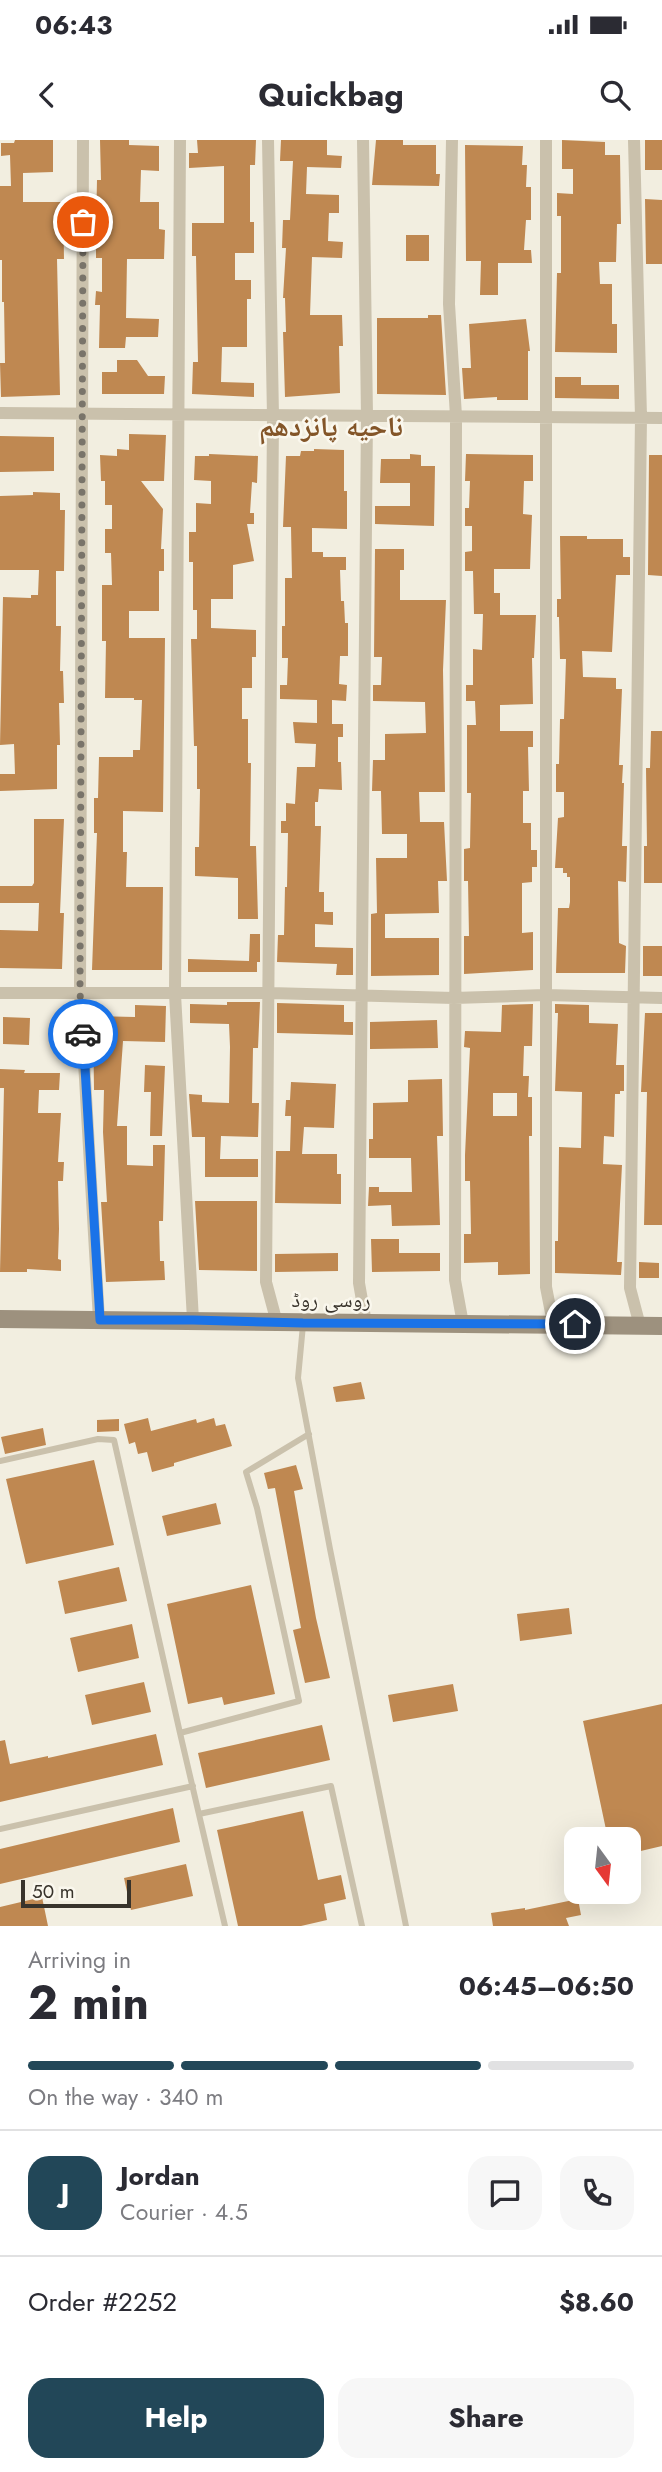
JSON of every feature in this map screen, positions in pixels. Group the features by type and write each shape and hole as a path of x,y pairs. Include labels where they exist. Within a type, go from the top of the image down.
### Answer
{"main road":[{"name":"روسی روڈ","path":"0,1319 662,1326"}],"street":[{"path":"83,140 80,993 100,1320"},
{"path":"180,140 175,994 193,1320"},
{"path":"268,140 273,417 266,1282 277,1323"},
{"path":"363,140 367,416 359,1283 366,1323"},
{"path":"452,140 449,304 456,416 455,1280 463,1324"},
{"path":"546,140 546,1287 553,1323"},
{"path":"634,140 641,417 630,1289 640,1326"},
{"path":"0,413 662,418"},
{"path":"0,993 270,993 454,998 545,995 662,998"}],"lane":[{"path":"303,1323 298,1378 406,1926"},
{"path":"180,1733 299,1701 257,1508 246,1472 309,1434"},
{"path":"0,1461 99,1439 114,1440 225,1926"},
{"path":"0,1829 193,1786"},
{"path":"199,1814 331,1786 362,1926"}],"building":[{"path":"15,140 53,140 53,172 23,173 23,202 63,202 64,259 57,259 60,395 1,397 0,363 5,363 0,186 11,186 10,155 1,156 1,143 14,143"},
{"path":"100,140 129,140 129,145 159,146 159,171 141,170 140,202 159,202 159,229 165,230 164,259 127,259 126,318 159,319 158,337 126,337 125,348 99,348 100,305 95,305 96,291 102,292 102,258 96,258 97,180 101,180"},
{"path":"197,140 256,140 255,165 250,165 250,222 254,222 254,253 235,253 235,280 251,280 251,299 247,299 247,347 222,347 221,382 254,383 254,397 192,394 193,362 198,362 196,256 192,256 192,223 224,223 224,166 189,168 189,153 198,153"},
{"path":"281,140 327,140 327,155 342,156 341,168 307,167 306,194 339,195 339,213 329,213 328,241 343,242 342,258 312,257 310,315 342,315 343,346 339,346 340,393 285,397 283,332 286,332 283,298 286,248 282,248 283,220 290,220 293,161 280,161"},
{"path":"376,140 403,140 403,145 436,145 436,174 440,174 439,186 372,185"},
{"path":"562,140 605,142 605,155 620,155 621,224 617,224 616,262 599,262 600,284 612,284 612,324 617,324 617,353 555,352 557,273 561,273 561,216 557,216 557,193 573,194 573,169 562,169"},
{"path":"645,140 662,140 662,170 645,170"},
{"path":"465,145 523,146 522,165 527,165 526,187 531,187 531,220 526,220 524,250 531,250 532,263 498,263 498,295 480,295 481,261 466,261"},
{"path":"645,199 662,200 662,264 646,264"},
{"path":"406,235 429,235 429,261 406,261"},
{"path":"428,315 441,315 446,395 377,394 377,318 428,318"},
{"path":"526,319 530,351 528,400 497,400 497,397 464,399 462,368 471,368 469,324"},
{"path":"117,360 137,360 148,376 165,376 164,394 102,394 102,372 117,372"},
{"path":"555,377 581,377 581,385 619,385 619,399 555,398"},
{"path":"129,434 166,435 164,481 141,481 163,509 161,549 164,549 164,571 159,571 159,611 129,611 129,638 165,638 163,812 123,811 123,852 127,852 126,887 163,887 162,970 92,970 97,833 94,833 94,798 98,798 99,757 133,757 133,750 140,750 142,700 105,698 106,641 102,641 102,585 112,585 111,553 105,553 105,529 112,529 112,505 105,505 105,481 101,481 100,455 117,456 117,449 129,450"},
{"path":"0,436 54,437 54,471 0,472"},
{"path":"344,450 347,529 312,528 312,552 323,552 323,557 346,557 346,570 340,570 341,601 344,601 345,623 348,623 348,656 340,656 339,684 347,685 346,701 332,700 332,724 343,724 343,737 338,737 342,790 319,789 318,802 315,802 315,826 321,826 319,892 324,892 324,912 333,912 333,925 315,924 315,947 353,948 353,975 336,975 337,964 277,962 278,935 284,935 287,887 288,833 281,833 281,821 286,821 286,803 295,804 297,767 315,767 316,744 295,743 293,722 317,723 317,700 280,699 280,685 287,685 288,658 282,658 285,578 292,578 291,527 283,527 286,456 300,456 301,451"},
{"path":"410,454 421,455 421,466 435,466 434,526 375,524 375,506 410,506 410,483 380,483 381,459 410,459"},
{"path":"466,454 533,455 533,481 524,481 523,514 532,515 530,569 494,569 494,593 500,593 500,615 536,615 532,658 533,704 500,705 500,731 533,731 533,747 528,747 529,791 523,791 523,823 531,823 531,850 537,850 537,867 532,867 532,882 522,883 522,933 533,932 533,970 464,974 464,936 469,936 468,881 464,881 464,849 470,848 471,793 467,793 467,725 476,725 475,701 466,701 466,685 473,685 473,649 482,650 483,614 474,614 473,571 465,571 465,552 472,551 472,526 465,526 470,481 465,481"},
{"path":"649,455 662,455 662,576 648,575"},
{"path":"195,456 258,456 257,483 252,482 250,513 254,513 254,524 247,524 254,561 233,565 233,599 211,599 211,628 256,630 256,657 252,657 252,688 242,688 242,719 248,719 248,763 251,763 250,846 256,846 258,919 238,919 238,878 195,876 195,847 199,847 200,789 197,789 197,746 194,746 191,639 197,639 197,610 193,610 193,562 189,562 189,532 196,532 196,503 211,504 211,481 194,480"},
{"path":"33,492 60,493 60,510 65,510 64,571 56,571 56,626 61,626 60,671 63,671 64,703 59,703 57,789 0,791 0,774 15,774 14,744 0,745 3,597 31,598 31,595 38,595 39,570 0,570 0,496 33,495"},
{"path":"560,536 623,539 623,557 630,557 630,575 616,575 612,652 582,651 583,677 616,678 616,689 622,689 619,765 623,765 624,783 622,846 627,846 626,882 618,881 619,943 626,946 625,973 556,973 558,908 569,908 570,902 570,877 563,873 563,868 555,868 558,818 564,817 564,792 556,792 560,719 564,719 566,659 560,659 557,617 557,599 561,599"},
{"path":"375,549 404,549 404,570 400,570 400,600 446,600 443,670 445,792 419,792 420,822 444,822 447,881 438,881 439,913 385,914 385,938 439,938 439,975 371,976 371,914 377,913 376,858 407,858 407,834 382,834 381,791 372,791 373,760 385,760 385,734 426,733 425,702 373,701 373,685 381,685 382,657 374,657"},
{"path":"651,731 662,731 662,883 644,883 644,846 647,846 646,768 650,768"},
{"path":"34,819 64,819 60,913 64,913 62,969 0,968 0,930 38,931 39,903 0,903 0,886 32,886 34,883"},
{"path":"250,934 260,934 260,962 257,962 257,972 188,972 188,959 249,961"},
{"path":"643,946 662,946 662,976 643,976"},
{"path":"227,1002 260,1002 258,1048 253,1048 252,1103 259,1103 258,1137 221,1136 220,1159 258,1159 258,1177 205,1177 205,1137 192,1137 189,1094 202,1095 202,1102 229,1103 230,1047 229,1024 190,1023 190,1004 227,1005"},
{"path":"277,1003 344,1005 344,1022 353,1022 353,1035 277,1033"},
{"path":"533,1004 532,1046 524,1046 523,1076 529,1076 528,1097 532,1097 532,1136 529,1136 530,1274 498,1275 498,1262 464,1263 464,1234 471,1234 470,1181 465,1181 470,1048 464,1047 465,1031 501,1032 502,1005","holes":["493,1093 517,1093 517,1116 493,1116"]},
{"path":"555,1004 589,1005 589,1023 618,1024 616,1065 624,1065 624,1091 615,1094 614,1137 604,1136 603,1164 622,1165 617,1262 622,1262 621,1275 555,1273 559,1147 581,1148 582,1092 555,1091 558,1013 555,1013"},
{"path":"135,1005 166,1006 165,1042 123,1041 117,1126 127,1126 127,1165 153,1166 153,1145 165,1145 163,1221 159,1221 160,1261 164,1261 165,1280 106,1282 101,1202 107,1202 103,1132 104,1090 94,1090 93,1016 135,1017"},
{"path":"645,1013 662,1013 662,1225 644,1225 647,1092 641,1092"},
{"path":"3,1017 30,1018 29,1045 3,1044"},
{"path":"437,1020 438,1048 370,1049 370,1022"},
{"path":"145,1065 165,1066 162,1136 150,1136 151,1092 144,1092"},
{"path":"0,1069 25,1070 24,1073 60,1073 59,1090 39,1090 38,1113 61,1113 58,1162 64,1162 63,1181 58,1181 58,1259 61,1260 61,1271 27,1269 27,1272 0,1272 4,1088 0,1088"},
{"path":"442,1079 443,1136 437,1136 440,1225 392,1226 391,1205 368,1206 369,1187 379,1187 379,1192 412,1192 411,1158 369,1158 369,1139 373,1139 373,1103 408,1102 408,1080"},
{"path":"291,1082 336,1084 334,1128 304,1127 302,1154 337,1154 337,1174 341,1174 341,1204 275,1203 276,1151 290,1151 291,1116 285,1116 286,1100 290,1100"},
{"path":"195,1201 257,1201 257,1271 199,1270"},
{"path":"371,1239 399,1239 399,1253 440,1253 440,1271 372,1272"},
{"path":"338,1253 338,1271 275,1272 275,1254"},
{"path":"639,1262 659,1263 659,1278 639,1278"},
{"path":"361,1382 365,1399 336,1402 333,1387"},
{"path":"148,1418 151,1431 196,1419 197,1423 214,1418 216,1426 225,1424 232,1446 152,1472 147,1452 138,1454 135,1442 129,1444 124,1424"},
{"path":"119,1419 119,1431 97,1432 97,1420"},
{"path":"43,1428 46,1445 5,1454 1,1437"},
{"path":"94,1460 114,1545 26,1564 6,1479"},
{"path":"296,1465 303,1489 294,1491 316,1618 330,1678 305,1683 293,1630 301,1628 275,1488 268,1489 264,1473"},
{"path":"216,1503 221,1524 167,1536 162,1516"},
{"path":"119,1567 127,1601 65,1614 58,1581"},
{"path":"251,1585 275,1694 224,1705 222,1697 188,1704 167,1604"},
{"path":"569,1608 572,1634 520,1641 517,1614"},
{"path":"132,1624 139,1658 78,1672 70,1638"},
{"path":"144,1682 151,1712 92,1725 85,1695"},
{"path":"453,1684 458,1711 393,1722 388,1695"},
{"path":"662,1704 662,1846 641,1851 641,1827 605,1827 583,1721"},
{"path":"322,1725 330,1760 206,1788 198,1753"},
{"path":"156,1734 163,1765 0,1802 0,1741 5,1740 10,1764"},
{"path":"173,1808 180,1842 0,1884 0,1849"},
{"path":"303,1811 318,1880 341,1875 346,1899 324,1904 327,1920 301,1926 238,1926 217,1830"},
{"path":"186,1864 193,1896 131,1910 124,1878"},
{"path":"42,1897 48,1926 0,1926 0,1907"},
{"path":"564,1902 579,1904 581,1915 566,1918 569,1926 493,1926 491,1913 525,1910"}],"way so far":[{"path":"83,222 80,993 83,1034"}],"district":[{"name":"ناحیه پانزدهم","path":"331,426"}],"route":[{"path":"83,1034 100,1320 575,1324"}]}
